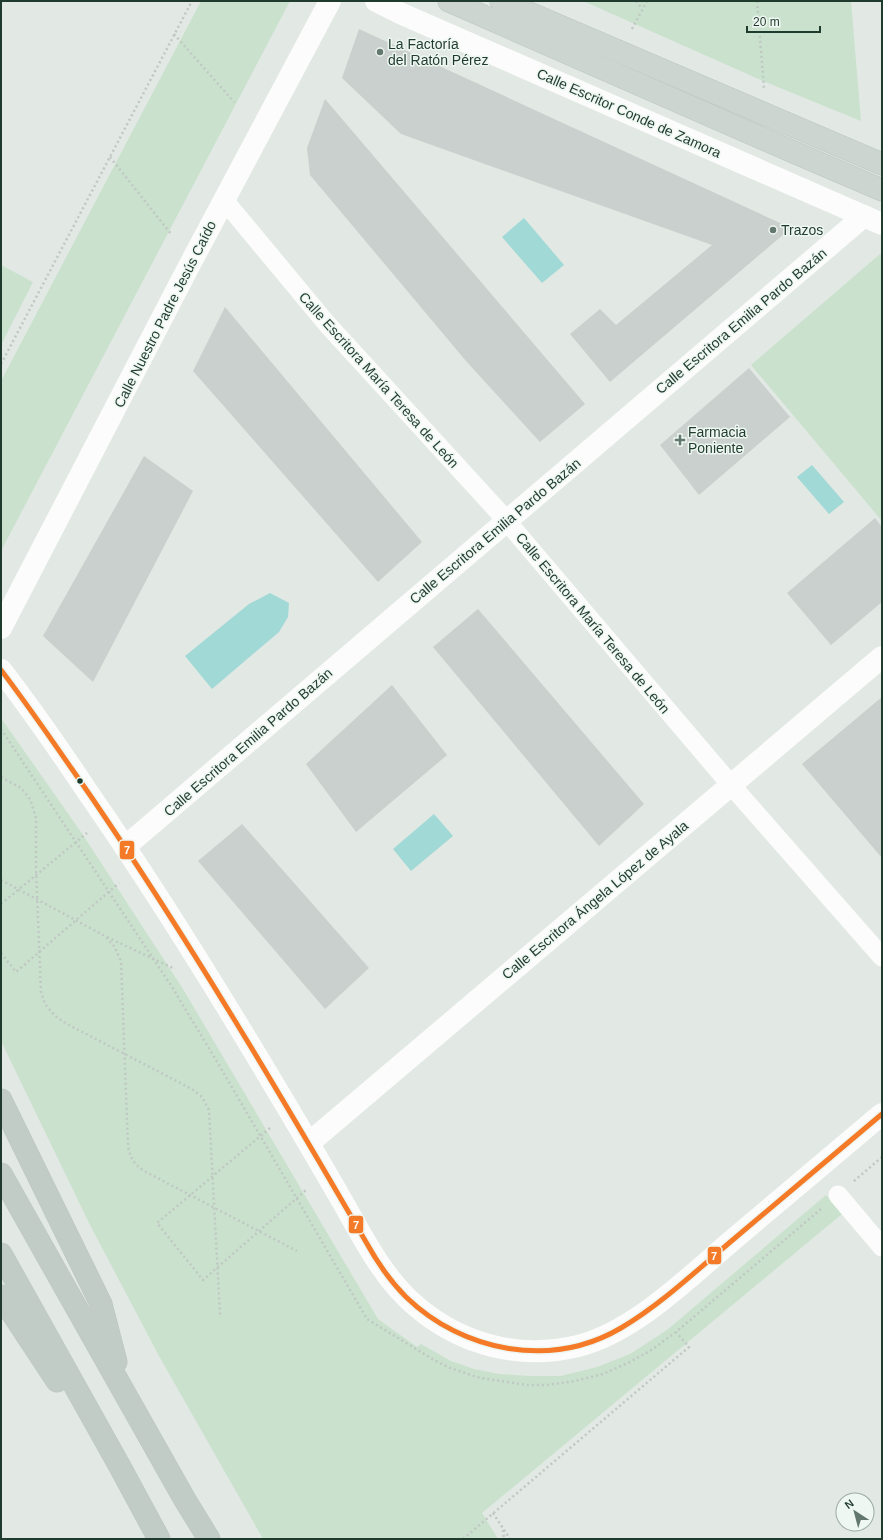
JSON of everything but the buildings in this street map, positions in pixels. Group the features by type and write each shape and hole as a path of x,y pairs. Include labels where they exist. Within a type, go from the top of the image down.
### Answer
{"highway":[{"path":"1,1100 101,1304 124,1392"},
{"path":"1,1174 185,1500 209,1539"},
{"path":"1,1254 159,1539"},
{"path":"1,1296 76,1410 119,1465"}],"main road":[{"name":"Calle Escritor Conde de Zamora","path":"449,1 882,190"},
{"path":"501,1 882,164"}],"street":[{"name":"Calle Nuestro Padre Jesús Caído","path":"1,628 224,200 330,1"},
{"name":"Calle Escritor Conde de Zamora","path":"376,1 402,14 873,220"},
{"name":"Calle Escritora María Teresa de León","path":"224,200 327,324 507,521 731,785 882,957"},
{"name":"Calle Escritora Emilia Pardo Bazán","path":"126,846 507,521 873,220"},
{"name":"Calle Escritora Ángela López de Ayala","path":"309,1143 882,657"},
{"path":"1,670 30,707 126,846 220,993 385,1271 400,1292 418,1308 439,1324 460,1336 481,1344 526,1351 550,1350 579,1346 610,1335 635,1320 677,1288 882,1114"},
{"path":"838,1195 882,1247"}],"path":[{"path":"1,364 192,1"},
{"path":"636,1 642,9"},
{"path":"632,29 647,1"},
{"path":"757,1 764,88"},
{"path":"174,34 234,102"},
{"path":"110,157 171,234"},
{"path":"1,729 152,958 215,1058 367,1318 434,1360 461,1372 480,1378 527,1385 547,1385 575,1381 603,1374 630,1362 653,1349 676,1332 882,1157"},
{"path":"1,777 21,788 30,799 36,818 36,875 39,953 41,992 45,1004 55,1016 67,1024 192,1089 202,1097 209,1110 211,1120 212,1176 220,1315"},
{"path":"1,904 87,833"},
{"path":"1,880 105,936 175,969"},
{"path":"1,953 16,972 120,883"},
{"path":"105,936 114,946 121,961 128,1146 130,1158 137,1167 144,1171 297,1251"},
{"path":"270,1128 157,1223 203,1280 306,1190"},
{"path":"463,1539 689,1347 676,1332"},
{"path":"493,1513 510,1539"},
{"path":"503,1528 504,1539"}],"green space":[{"path":"201,1 290,1 1,551 1,381"},
{"path":"583,1 851,1 861,121 763,81"},
{"path":"880,254 882,255 882,521 751,365"},
{"path":"1,265 33,282 1,345"},
{"path":"1,718 81,832 183,989 378,1319 417,1347 421,1344 451,1361 474,1369 499,1374 561,1376 597,1367 630,1354 667,1330 826,1195 842,1214 482,1513 498,1539 263,1539 159,1356 90,1225 1,1041"}],"water":[{"path":"524,218 564,265 542,283 502,237"},
{"path":"812,465 844,502 829,514 797,477"},
{"path":"270,593 289,603 288,617 279,632 212,689 185,656 249,604"},
{"path":"434,814 453,836 411,871 393,849"}],"transit line":[{"name":"7","path":"1,670 92,798 164,907 267,1074 379,1264 406,1297 429,1316 454,1331 481,1342 509,1348 537,1351 566,1348 594,1341 621,1328 651,1308 680,1285 882,1114"}],"place":[{"name":"La Factoría del Ratón Pérez","path":"380,52"},
{"name":"Trazos","path":"773,230"},
{"name":"Farmacia Poniente","path":"680,440"}]}
